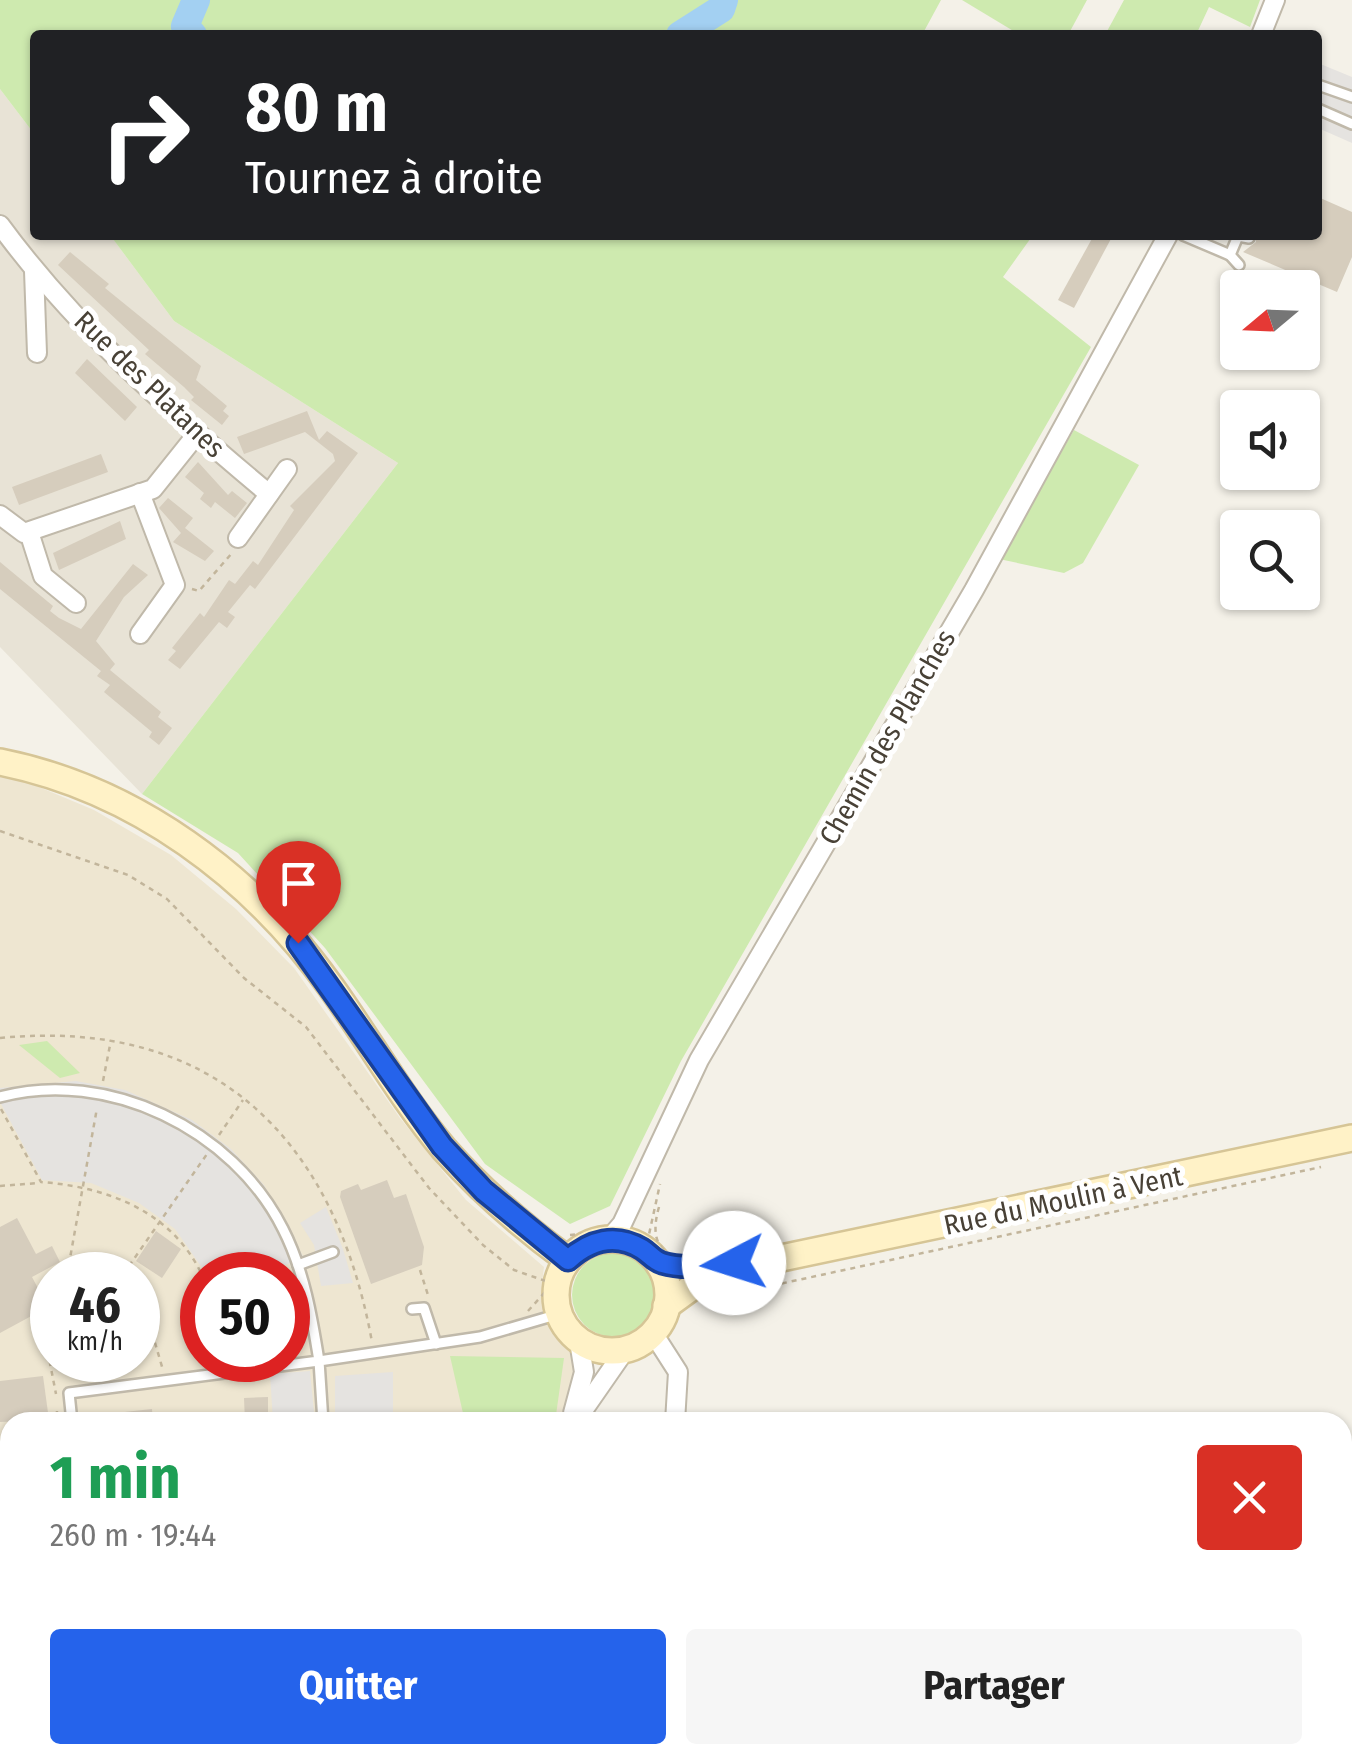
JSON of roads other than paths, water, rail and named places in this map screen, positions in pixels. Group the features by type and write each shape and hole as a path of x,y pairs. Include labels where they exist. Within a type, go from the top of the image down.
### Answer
{"main road":[{"path":"0,762 121,803 177,835 247,888 319,970 442,1146 484,1191 568,1260"},
{"name":"Rue du Moulin à Vent","path":"772,1260 1352,1138"},
{"path":"600,1236 642,1248 665,1278 666,1306 653,1333 625,1350 609,1351 579,1340 559,1314 557,1285 568,1260 600,1236"},
{"path":"656,1262 684,1268 772,1260"},
{"path":"666,1306 699,1282 772,1260"}],"street":[{"path":"1263,30 1275,0"},
{"name":"Rue des Platanes","path":"0,224 34,271 196,434 269,494"},
{"name":"Chemin des Planches","path":"600,1236 622,1224 699,1060 974,590 1165,240"},
{"name":"Rue des Platanes","path":"34,271 37,353"},
{"path":"0,515 20,532 29,532 153,488 196,434"},
{"path":"238,538 286,469"},
{"path":"140,493 174,585 140,634"},
{"path":"29,532 44,576 76,603"},
{"path":"653,1333 678,1372 676,1412"},
{"path":"575,1412 584,1372 579,1340"},
{"path":"580,1412 625,1350"}],"lane":[{"path":"1322,86 1352,97"},
{"path":"1322,111 1352,124"},
{"path":"1195,240 1230,255 1239,265"},
{"path":"1230,255 1236,240"},
{"path":"0,1097 47,1088 100,1092 164,1115 212,1146 245,1175 273,1214 292,1252"},
{"path":"310,1261 333,1252"},
{"path":"412,1309 424,1308 436,1344"},
{"path":"71,1412 69,1393 436,1344 559,1314"},
{"path":"310,1320 319,1362 322,1412"}],"waterway":[{"path":"189,30 185,26 196,0"},
{"path":"688,30 721,9 724,0"}]}
